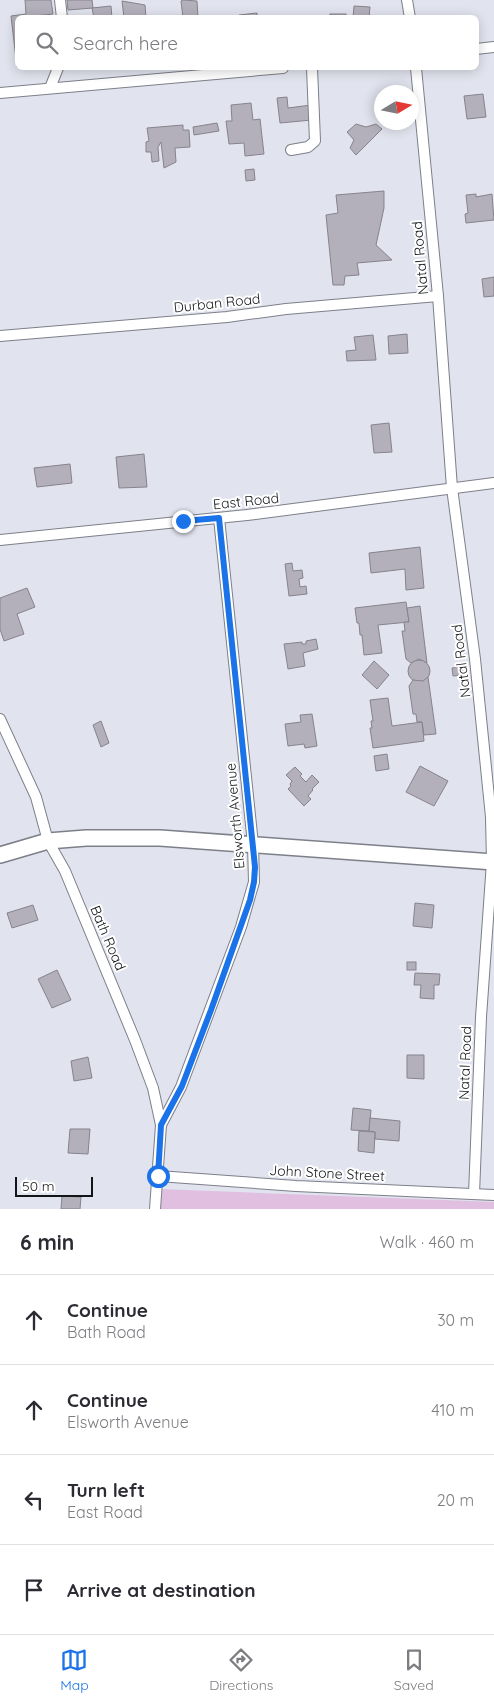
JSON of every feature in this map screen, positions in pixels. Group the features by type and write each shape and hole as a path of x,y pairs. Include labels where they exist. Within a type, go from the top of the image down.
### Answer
{"highway":[{"path":"0,855 48,841 127,837 253,844 493,862"}],"street":[{"path":"60,0 62,15"},
{"path":"407,0 410,15"},
{"path":"479,49 494,47"},
{"path":"50,88 57,70"},
{"path":"0,93 260,70"},
{"path":"291,150 308,147 315,141 312,70"},
{"name":"Natal Road","path":"416,70 438,296 452,488 478,680 491,817 493,862 481,1017 474,1194"},
{"name":"Durban Road","path":"0,336 198,320 330,305 438,296"},
{"name":"East Road","path":"0,540 219,518 494,483"},
{"name":"Elsworth Avenue","path":"161,1125 182,1086 241,928 254,882 253,844 219,518"},
{"name":"Bath Road","path":"0,719 36,797 48,841 65,871 136,1040 153,1088 161,1125 155,1209"},
{"name":"John Stone Street","path":"158,1176 296,1186 494,1195"}],"shaded area":[{"path":"160,1189 494,1202 494,1209 159,1209"}],"building":[{"path":"25,0 51,0 53,14 18,15 26,14"},
{"path":"67,0 92,0 93,8 68,10"},
{"path":"122,1 145,5 146,15 124,15"},
{"path":"181,1 197,1 198,15 183,15"},
{"path":"111,6 112,15 93,15 92,8"},
{"path":"354,6 370,7 369,15 353,15"},
{"path":"257,13 257,15 239,15"},
{"path":"330,14 346,14 346,15"},
{"path":"15,15 15,50 11,16"},
{"path":"483,94 486,117 467,119 464,96"},
{"path":"287,97 288,108 311,105 312,120 280,123 277,98"},
{"path":"251,103 253,120 260,119 264,154 245,156 244,143 229,144 226,121 232,121 231,105"},
{"path":"217,123 219,131 194,135 193,127"},
{"path":"356,124 366,127 374,125 374,130 381,130 356,155 350,148 354,140 347,132"},
{"path":"183,125 183,130 189,130 190,147 175,148 176,162 164,168 161,142 158,147 159,161 152,162 151,152 146,152 146,142 149,141 147,128"},
{"path":"254,169 255,180 246,181 245,170"},
{"path":"384,191 384,208 376,245 392,260 357,263 359,275 345,276 344,285 333,285 326,215 338,213 336,195"},
{"path":"476,194 476,197 492,194 494,220 466,223 465,214 468,213 466,195"},
{"path":"494,277 494,296 484,297 482,279"},
{"path":"407,334 408,353 389,354 388,336"},
{"path":"373,335 376,360 347,361 346,351 356,350 354,337"},
{"path":"389,423 392,452 374,453 371,425"},
{"path":"144,454 147,487 119,488 116,457"},
{"path":"70,464 72,483 37,487 34,468"},
{"path":"420,547 424,588 406,590 405,569 371,573 369,553"},
{"path":"292,563 293,571 302,570 303,578 299,579 300,587 306,586 307,594 289,596 285,564"},
{"path":"27,588 35,607 17,614 24,634 4,641 0,629 0,598"},
{"path":"406,602 409,622 378,625 382,653 364,655 362,635 360,635 355,608"},
{"path":"420,606 427,663 419,659 411,663 406,659 402,631 405,631 404,622 409,622 407,608"},
{"path":"316,639 318,649 303,653 305,666 288,669 284,644 302,642 302,644 306,644 306,641"},
{"path":"419,660 427,663 430,671 427,679 419,682 411,679 408,671 411,663"},
{"path":"374,661 389,675 377,689 362,675"},
{"path":"462,667 463,675 453,676 452,668"},
{"path":"428,677 436,734 424,735 422,722 417,722 416,714 413,714 409,686 413,680 423,681"},
{"path":"388,698 392,726 422,722 424,741 373,748 370,728 372,728 371,721 373,721 370,700"},
{"path":"312,714 317,746 305,748 304,744 288,746 285,724 301,722 300,715"},
{"path":"101,721 109,743 101,747 93,725"},
{"path":"387,754 389,769 376,771 374,756"},
{"path":"420,766 448,781 434,806 406,792"},
{"path":"295,767 302,774 300,776 306,782 312,775 319,782 308,796 311,799 304,806 288,789 292,781 286,775"},
{"path":"415,903 434,905 432,928 413,926"},
{"path":"33,905 38,920 12,928 7,913"},
{"path":"407,962 416,962 416,970 407,970"},
{"path":"57,970 71,1000 52,1008 38,979"},
{"path":"415,973 440,974 439,985 434,985 434,999 420,998 421,985 414,985"},
{"path":"407,1055 424,1055 424,1079 407,1078"},
{"path":"88,1057 92,1078 74,1081 71,1061"},
{"path":"353,1108 371,1110 369,1131 351,1130"},
{"path":"370,1118 400,1121 399,1141 375,1139 375,1132 369,1131"},
{"path":"70,1129 90,1129 88,1154 68,1153"},
{"path":"359,1131 375,1132 374,1153 358,1151"},
{"path":"62,1196 81,1197 80,1209 61,1209"}],"route":[{"path":"158,1176 161,1125 182,1086 241,928 250,900 255,867 219,518 183,521"}]}
